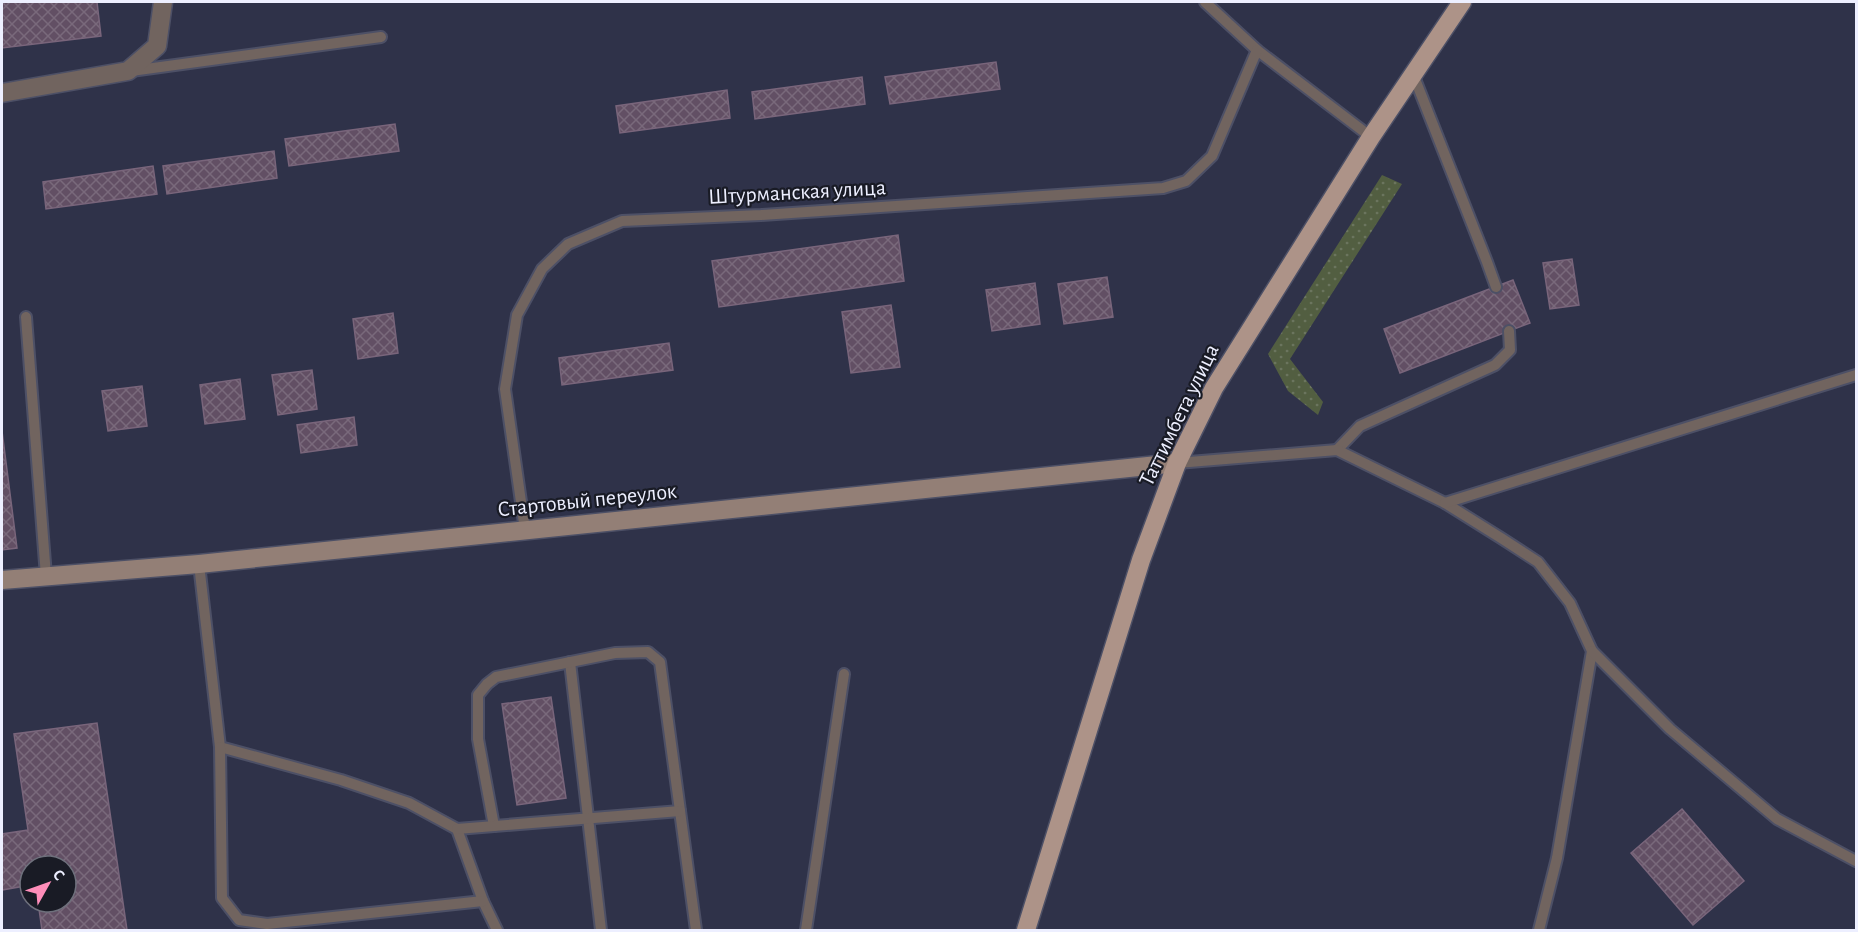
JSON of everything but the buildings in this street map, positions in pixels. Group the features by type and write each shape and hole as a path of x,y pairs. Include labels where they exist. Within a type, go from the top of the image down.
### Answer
{"main road":[{"name":"Таттимбета улица","path":"1026,930 1141,560 1177,463 1214,388 1371,136 1462,2"}],"street":[{"path":"2,93 129,71 157,46 163,2"},
{"name":"Стартовый переулок","path":"2,580 199,564 1177,463"}],"lane":[{"path":"1206,2 1257,50 1371,136"},
{"path":"129,71 381,36"},
{"name":"Штурманская улица","path":"525,530 505,390 517,315 542,269 568,244 622,221 761,215 1163,188 1186,181 1212,156 1257,50"},
{"path":"1413,74 1496,287"},
{"path":"26,317 46,576"},
{"path":"1337,450 1360,426 1495,365 1510,350 1509,331"},
{"path":"1445,503 1857,375"},
{"path":"1177,463 1337,450 1445,503 1538,562 1570,603 1592,651 1670,729 1777,819 1857,861"},
{"path":"199,564 220,747 222,898 239,920 267,924 483,901"},
{"path":"1539,930 1557,858 1592,651"},
{"path":"494,826 478,739 478,695 487,684 496,677 615,653 648,652 660,662 696,930"},
{"path":"570,662 601,930"},
{"path":"806,930 844,674"},
{"path":"220,747 341,780 409,803 457,829 680,811"},
{"path":"457,829 483,901 497,930"}],"green space":[{"path":"1382,175 1402,184 1290,359 1323,402 1318,415 1288,391 1268,354"}]}
